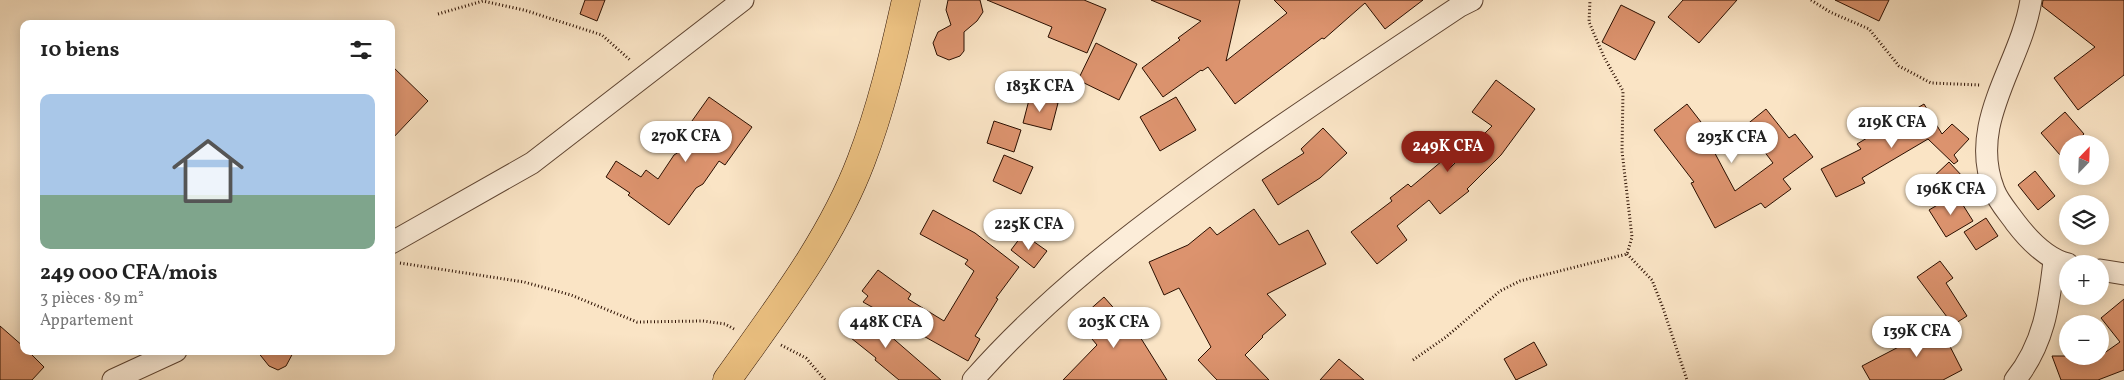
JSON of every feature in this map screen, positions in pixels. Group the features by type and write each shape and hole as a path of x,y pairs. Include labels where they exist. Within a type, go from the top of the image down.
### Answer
{"highway":[{"path":"727,380 816,250 861,162 880,105 906,0"}],"street":[{"path":"395,241 532,163 743,0"},
{"path":"972,380 1038,312 1112,248 1270,134 1460,6 1472,0"},
{"path":"2031,0 2028,15 2000,87 1987,131 1986,160 1994,192 2023,232 2059,260"},
{"path":"2015,380 2041,337 2059,269"},
{"path":"2109,272 2124,274"},
{"path":"114,380 167,355"}],"path":[{"path":"1590,0 1589,22 1604,57 1624,91 1622,151 1632,237 1627,254"},
{"path":"1811,0 1830,12 1869,29 1899,66 1931,83 2000,87"},
{"path":"438,14 483,1 524,10 602,35 646,76"},
{"path":"1413,360 1446,337 1500,291 1520,281 1627,254"},
{"path":"1627,254 1652,280 1687,380"},
{"path":"395,262 524,282 571,295 636,322 703,321 725,324 738,331 761,332 806,358 825,380"}],"building":[{"path":"585,0 605,0 597,21 580,14"},
{"path":"948,0 980,0 983,12 977,21 964,32 964,51 960,56 949,60 937,55 933,43 938,32 951,25 946,10"},
{"path":"987,0 1084,0 1106,9 1087,53 1048,37 1052,27"},
{"path":"1151,0 1240,0 1226,61 1287,13 1274,0 1423,0 1385,29 1365,3 1324,39 1322,38 1235,104 1208,67 1163,97 1142,68 1180,40 1178,38 1201,21"},
{"path":"1683,0 1737,0 1699,43 1668,17"},
{"path":"1835,0 1889,0 1879,21"},
{"path":"2043,0 2124,0 2124,75 2078,110 2054,78 2095,47 2042,6"},
{"path":"1621,5 1655,22 1635,60 1602,42"},
{"path":"1096,43 1137,64 1119,100 1078,80"},
{"path":"395,69 428,101 395,136"},
{"path":"1496,80 1535,109 1501,155 1467,189 1469,191 1440,214 1429,200 1397,226 1407,240 1377,264 1351,232 1392,201 1390,198 1408,184 1411,187 1442,161 1449,169 1492,126 1472,112"},
{"path":"1030,96 1058,103 1051,130 1023,123"},
{"path":"709,97 752,127 725,165 719,161 703,184 696,188 669,225 628,195 630,193 606,177 616,161 641,177 646,170 658,179 674,155 693,143 682,135"},
{"path":"1176,97 1196,130 1160,151 1140,117"},
{"path":"1687,104 1715,140 1710,144 1735,191 1773,163 1745,126 1766,109 1789,138 1795,134 1813,157 1783,179 1791,189 1765,208 1761,203 1715,228 1691,183 1694,182 1654,130"},
{"path":"1924,104 1942,134 1952,124 1969,139 1954,155 1958,161 1954,164 1928,139 1862,178 1865,183 1836,197 1821,169 1861,149 1857,144"},
{"path":"2065,112 2084,134 2059,135 2059,154 2041,133"},
{"path":"994,121 1021,130 1014,152 987,143"},
{"path":"1323,128 1347,153 1320,178 1278,205 1262,180 1304,153 1301,149"},
{"path":"1004,155 1033,167 1021,194 993,181"},
{"path":"1949,162 1964,178 1945,195 1930,180"},
{"path":"2035,171 2055,196 2038,210 2018,185"},
{"path":"1956,194 1973,221 1946,237 1929,210"},
{"path":"1254,209 1279,245 1308,230 1326,264 1267,294 1286,315 1262,336 1245,355 1269,380 1217,380 1198,360 1211,347 1179,288 1164,295 1149,262 1188,245 1210,227 1217,235"},
{"path":"933,210 975,233 1019,267 996,298 998,299 975,336 980,339 968,361 863,302 868,296 862,291 878,270 911,294 908,299 944,321 974,271 965,264 968,260 920,234"},
{"path":"1986,218 1998,236 1976,250 1964,232"},
{"path":"1023,234 1047,251 1034,268 1011,250"},
{"path":"1940,261 1953,278 1946,283 1967,316 1953,325 1917,277"},
{"path":"1104,297 1142,340 1167,380 1063,380 1097,345 1077,321"},
{"path":"2124,299 2124,370 2098,380 2061,380 2052,356 2059,356 2059,365 2109,365 2109,350 2120,342 2109,328 2109,315 2105,315"},
{"path":"858,308 941,380 899,380 875,360 876,358 841,330"},
{"path":"1936,319 1962,370 1943,380 1870,380 1862,366 1912,340 1908,331"},
{"path":"0,326 20,344 20,355 32,355 44,367 32,380 0,380"},
{"path":"1534,342 1547,365 1516,380 1504,359"},
{"path":"260,355 292,355 286,366 278,370 269,366"},
{"path":"1339,359 1364,380 1320,380"}]}
